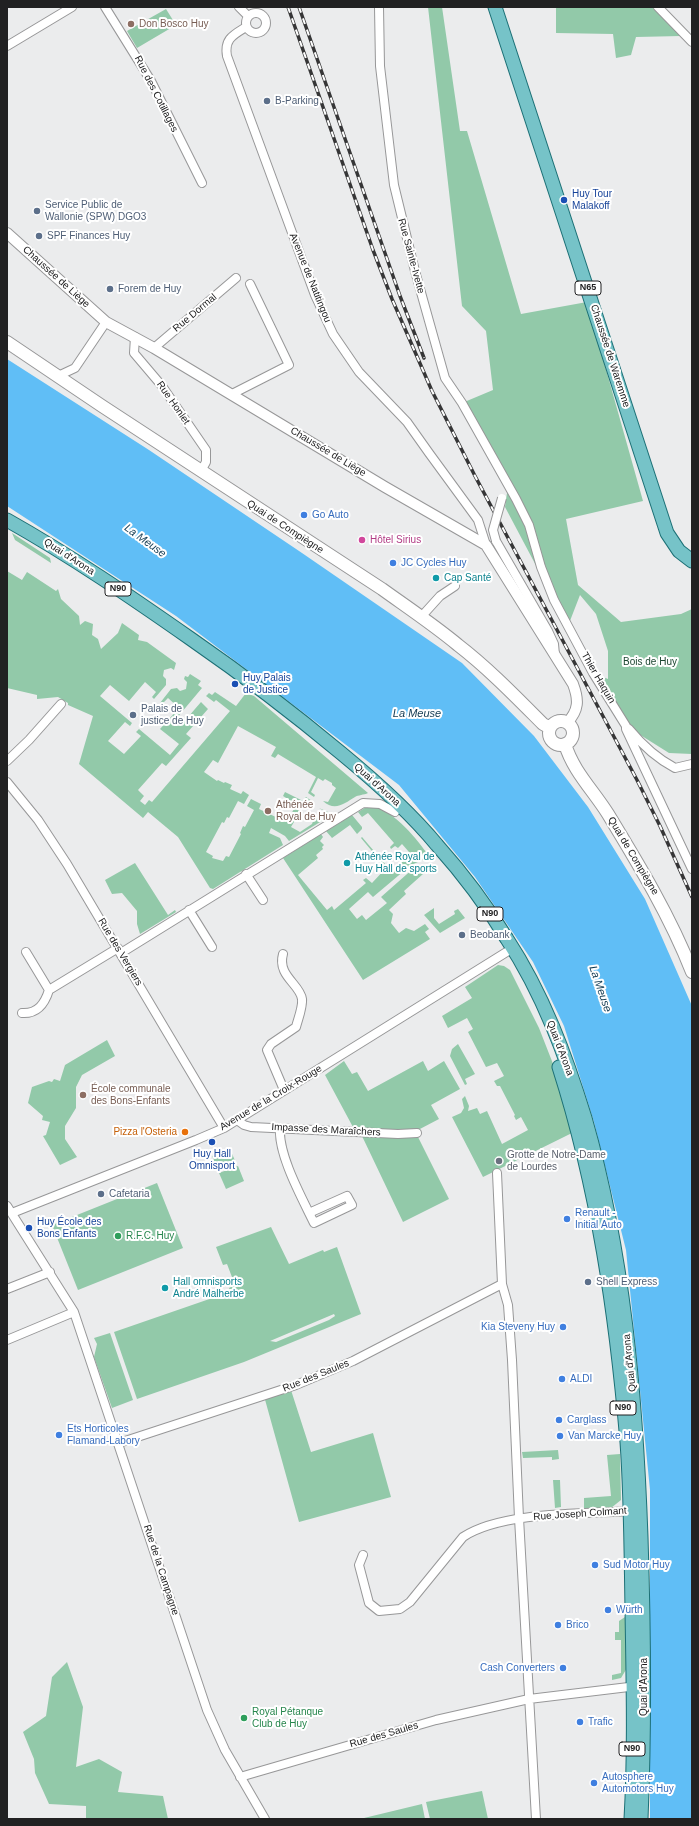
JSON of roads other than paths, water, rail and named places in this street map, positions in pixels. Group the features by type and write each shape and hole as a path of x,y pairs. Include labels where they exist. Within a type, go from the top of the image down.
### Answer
{"main road":[{"name":"Chaussée de Waremme","path":"495,7 667,534 678,551 692,561"},
{"name":"Quai de Compiègne","path":"7,342 97,403 382,589 421,617 486,668 542,724 550,728"},
{"path":"7,352 87,402 97,403"},
{"path":"7,510 37,532 47,543"},
{"name":"Quai d'Arona","path":"7,520 47,543 162,618 224,662 269,696 372,780 401,806 441,848 482,902 509,950"},
{"name":"Quai d'Arona","path":"7,520 221,669 264,701 306,734 395,812 434,854 509,950 532,983 560,1042 580,1103 606,1200 623,1304 632,1384 641,1819"},
{"path":"557,722 567,723 572,731 569,741 560,745 554,743 550,739 550,728 557,722"},
{"name":"Quai de Compiègne","path":"565,744 575,767 603,806 647,878 666,914 692,972"},
{"name":"Quai d'Arona","path":"631,1819 639,1686"}],"street":[{"path":"7,46 72,7"},
{"name":"Rue des Cotillages","path":"105,7 151,81 202,183"},
{"path":"239,7 248,16"},
{"name":"Rue Sainte-Ivette","path":"379,7 380,66 394,185 415,271 445,378 462,403 508,486"},
{"path":"658,7 692,42"},
{"path":"251,13 260,13 266,19 266,23 262,31 258,33 250,31 246,27 246,20 248,16 251,13"},
{"name":"Avenue de Natitingou","path":"246,27 229,40 225,47 227,56 262,156 323,315 350,361 407,422 478,520 491,543"},
{"name":"Chaussée de Liège","path":"7,233 106,322 135,337 232,394 385,487 491,543 573,684 578,697 575,712 567,723"},
{"name":"Rue Dormal","path":"154,348 236,278"},
{"path":"232,394 289,365 250,284"},
{"path":"58,376 74,368 106,322"},
{"name":"Rue Honlet","path":"135,337 134,353 162,386 206,450 206,462 201,471"},
{"path":"491,543 492,530 502,498 508,486"},
{"name":"Thier Haquin","path":"508,486 529,525 541,567 554,600 593,673 626,726 651,784 692,869"},
{"path":"421,617 440,596 455,586"},
{"path":"7,760 29,740 61,704"},
{"path":"626,726 641,745 657,758 675,768 692,764"},
{"name":"Rue des Vergiers","path":"7,782 38,820 120,951 224,1128"},
{"path":"22,1013 30,1014 42,1006 49,990 120,951 189,910 363,803 380,804 395,812"},
{"path":"246,874 263,900"},
{"path":"189,910 212,947"},
{"name":"Avenue de la Croix-Rouge","path":"12,1213 200,1139 224,1128 509,950"},
{"path":"26,952 49,990"},
{"path":"282,954 283,969 301,995 302,1000 296,1027 271,1044 267,1050 284,1090"},
{"name":"Impasse des Maraîchers","path":"237,1120 251,1127 398,1134 417,1133"},
{"path":"280,1128 279,1138 285,1157 309,1213 314,1223 352,1206 347,1196 309,1213"},
{"path":"497,1173 502,1284 508,1305 512,1360 519,1518 536,1819"},
{"name":"Rue de la Campagne","path":"7,1206 74,1312 207,1710 225,1750 265,1819"},
{"path":"7,1289 50,1272"},
{"name":"Rue des Saules","path":"119,1443 296,1385 353,1361 502,1284"},
{"path":"7,1340 74,1312"},
{"name":"Rue Joseph Colmant","path":"519,1518 635,1511"},
{"path":"363,1555 359,1565 369,1603 379,1611 400,1609 410,1602 463,1537 473,1531 519,1518"},
{"name":"Rue des Saules","path":"240,1777 436,1720 529,1699 639,1686"}],"water":[{"name":"La Meuse","path":"7,359 149,450 462,663 534,736 588,807 645,899 692,1006 692,1819 650,1819 650,1490 626,1250 594,1122 564,1026 533,962 475,877 399,785 176,616 7,506"}],"railway":[{"path":"288,7 373,250 392,299 432,391 475,476 637,780 660,826 692,897"},
{"path":"299,7 400,296 424,358"}],"place":[{"name":"Don Bosco Huy","path":"131,24"},
{"name":"B-Parking","path":"267,101"},
{"name":"Huy Tour Malakoff","path":"564,200"},
{"name":"Service Public de Wallonie (SPW) DGO3","path":"37,211"},
{"name":"SPF Finances Huy","path":"39,236"},
{"name":"Forem de Huy","path":"110,289"},
{"name":"Go Auto","path":"304,515"},
{"name":"Hôtel Sirius","path":"362,540"},
{"name":"JC Cycles Huy","path":"393,563"},
{"name":"Cap Santé","path":"436,578"},
{"name":"Huy Palais de Justice","path":"235,684"},
{"name":"Palais de justice de Huy","path":"133,715"},
{"name":"Athénée Royal de Huy","path":"268,811"},
{"name":"Athénée Royal de Huy Hall de sports","path":"347,863"},
{"name":"Beobank","path":"462,935"},
{"name":"École communale des Bons-Enfants","path":"83,1095"},
{"name":"Pizza l'Osteria","path":"185,1132"},
{"name":"Huy Hall Omnisport","path":"212,1142"},
{"name":"Grotte de Notre-Dame de Lourdes","path":"499,1161"},
{"name":"Cafetaria","path":"101,1194"},
{"name":"Renault - Initial Auto","path":"567,1219"},
{"name":"Huy École des Bons Enfants","path":"29,1228"},
{"name":"R.F.C. Huy","path":"118,1236"},
{"name":"Shell Express","path":"588,1282"},
{"name":"Hall omnisports André Malherbe","path":"165,1288"},
{"name":"Kia Steveny Huy","path":"563,1327"},
{"name":"ALDI","path":"562,1379"},
{"name":"Carglass","path":"559,1420"},
{"name":"Ets Horticoles Flamand-Labory","path":"59,1435"},
{"name":"Van Marcke Huy","path":"560,1436"},
{"name":"Sud Motor Huy","path":"595,1565"},
{"name":"Würth","path":"608,1610"},
{"name":"Brico","path":"558,1625"},
{"name":"Cash Converters","path":"563,1668"},
{"name":"Royal Pétanque Club de Huy","path":"244,1718"},
{"name":"Trafic","path":"580,1722"},
{"name":"Autosphere Automotors Huy","path":"594,1783"}],"park label":[{"name":"Bois de Huy","path":"650,662"}]}
